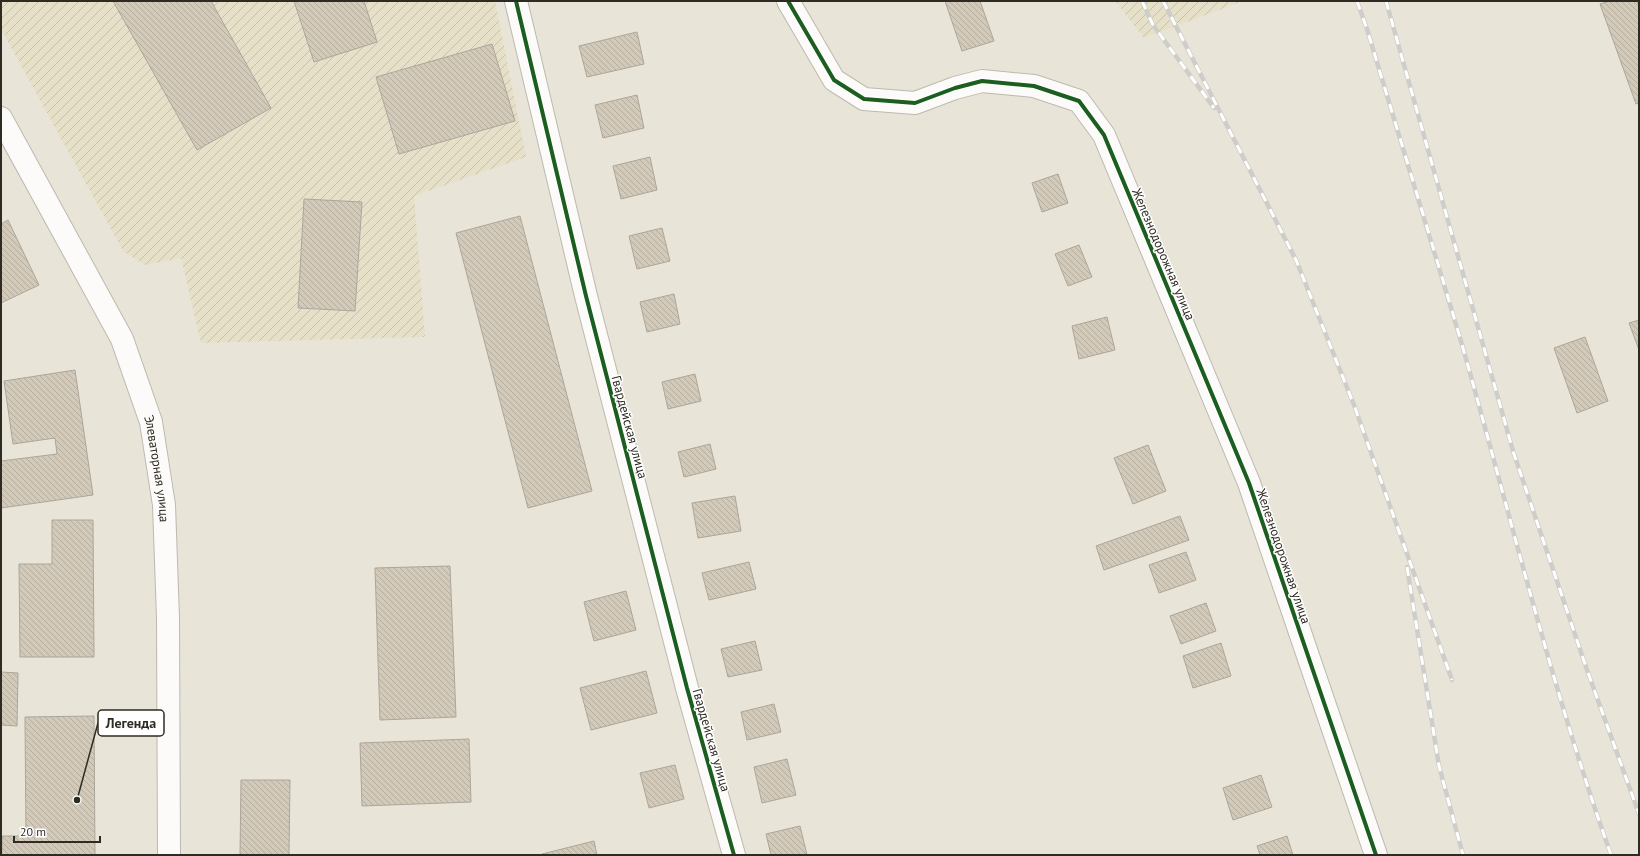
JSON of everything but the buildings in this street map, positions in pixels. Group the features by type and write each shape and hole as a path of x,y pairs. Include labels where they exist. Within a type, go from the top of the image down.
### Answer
{"street":[{"name":"Гвардейская улица","path":"516,1 586,296 687,688 734,855"},
{"name":"Железнодорожная улица","path":"788,1 834,80 864,99 915,103 954,88 982,82 1034,86 1079,101 1104,135 1248,483 1376,855"},
{"name":"Элеваторная улица","path":"1,118 122,339 152,422 164,520 168,618 169,855"}],"shaded area":[{"path":"1,1 495,1 526,157 414,196 425,337 201,343 181,258 145,265 123,251 1,29"},
{"path":"1115,1 1243,1 1144,38"}],"railway":[{"path":"1142,1 1153,25 1214,108"},
{"path":"1163,1 1296,260 1354,405 1452,680"},
{"path":"1357,1 1367,29 1463,348 1533,603 1570,730 1611,855"},
{"path":"1386,1 1513,451 1586,667 1639,814"},
{"path":"1407,567 1439,766 1463,855"}],"cycle path":[{"path":"516,1 586,296 687,688 734,855"},
{"path":"788,1 834,80 864,99 915,103 955,88 982,81 1034,86 1079,101 1104,135 1249,483 1376,855"}],"place":[{"name":"Легенда","path":"77,800"}]}
